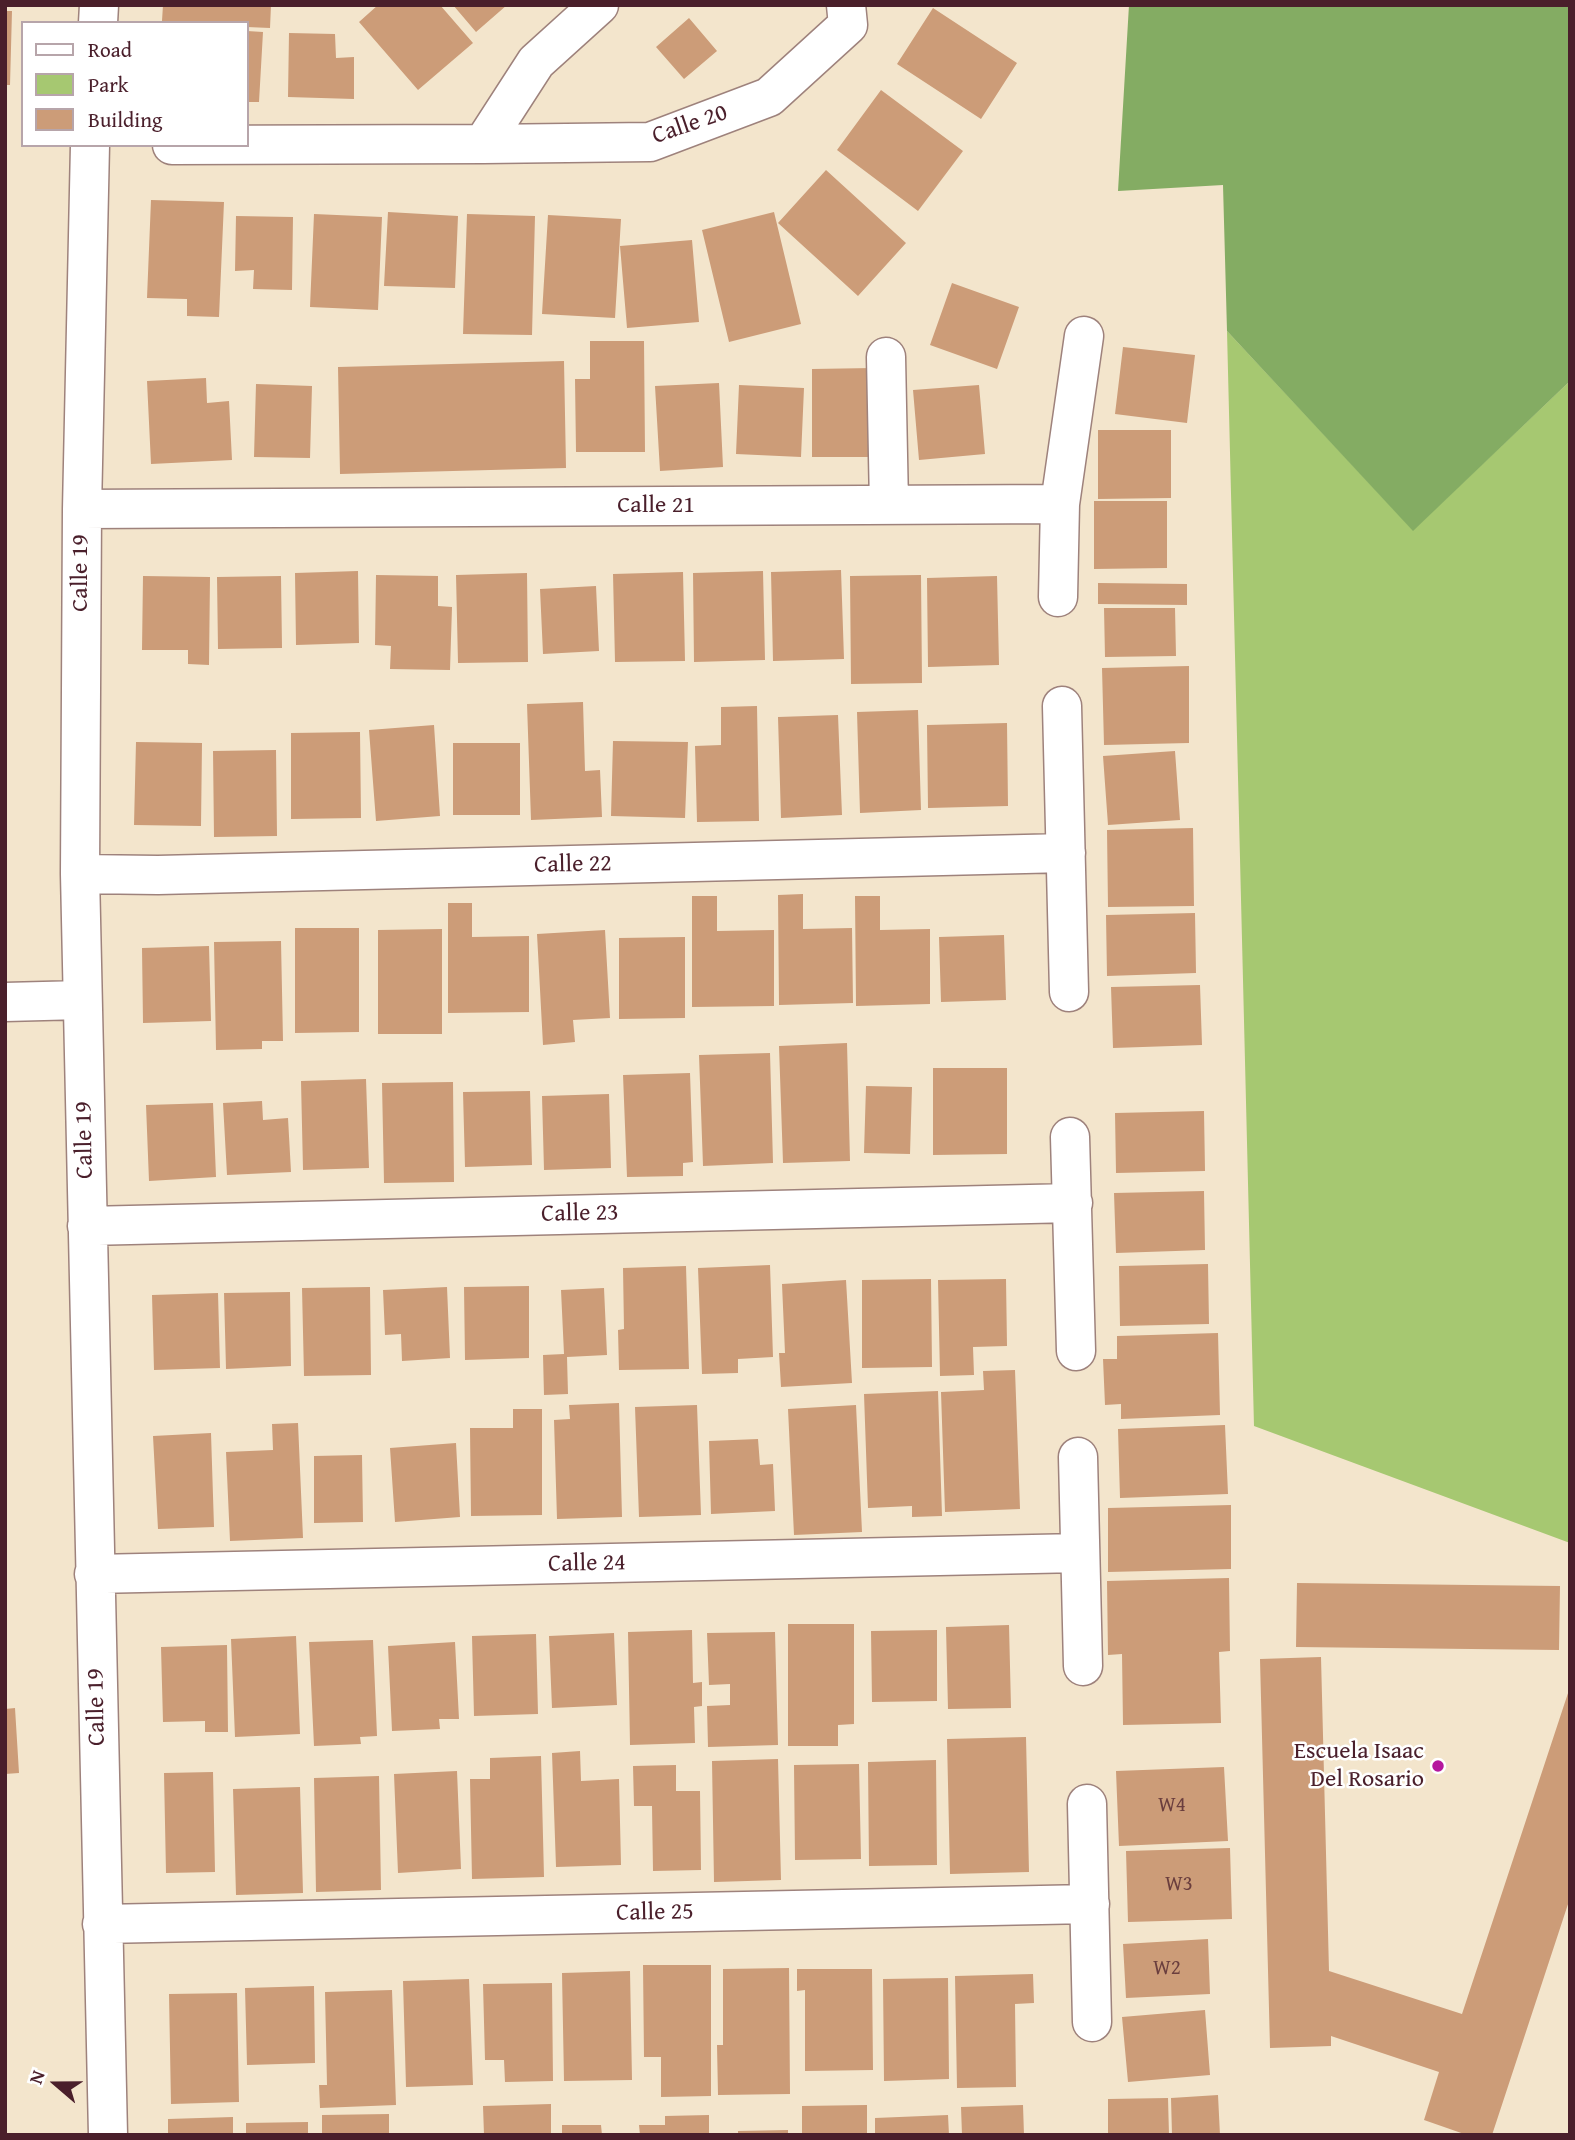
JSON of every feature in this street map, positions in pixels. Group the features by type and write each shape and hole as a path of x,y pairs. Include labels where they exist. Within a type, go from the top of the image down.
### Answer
{"street":[{"path":"483,144 536,62 599,5"},
{"name":"Calle 20","path":"248,145 650,142 769,97 848,24 846,5"},
{"name":"Calle 19","path":"90,147 82,509 80,874 108,2135"},
{"path":"1058,597 1060,504 1084,336"},
{"path":"886,357 889,505"},
{"name":"Calle 21","path":"82,509 1060,504"},
{"path":"1062,706 1069,992"},
{"name":"Calle 22","path":"80,874 158,875 1066,853"},
{"path":"5,1002 82,1000"},
{"path":"1070,1138 1076,1351"},
{"name":"Calle 23","path":"87,1226 1073,1203"},
{"path":"1078,1457 1083,1666"},
{"name":"Calle 24","path":"94,1574 1080,1553"},
{"path":"1087,1804 1093,2022"},
{"name":"Calle 25","path":"102,1924 1090,1905"}],"green space":[{"path":"1129,5 1570,5 1570,381 1413,531 1227,331 1223,185 1118,191"},
{"path":"1227,331 1413,530 1570,381 1570,1543 1254,1426"}],"building":[{"path":"163,5 271,5 270,28 248,27 248,21 162,21"},
{"path":"378,5 440,5 473,43 418,90 359,22"},
{"path":"453,5 507,5 476,32"},
{"path":"933,8 1017,63 981,119 897,64"},
{"path":"5,11 12,11 10,85 5,85"},
{"path":"689,18 717,51 684,79 656,47"},
{"path":"248,31 263,32 259,102 248,102"},
{"path":"289,33 335,34 336,58 354,57 354,99 288,97"},
{"path":"881,90 963,151 918,211 837,150"},
{"path":"826,170 906,243 858,296 778,223"},
{"path":"151,200 224,202 219,317 187,316 187,299 147,298"},
{"path":"388,212 458,216 455,288 384,286"},
{"path":"774,212 801,324 729,342 702,230"},
{"path":"314,214 382,217 378,310 310,307"},
{"path":"467,214 535,216 532,335 463,334"},
{"path":"548,215 621,219 615,318 542,314"},
{"path":"236,216 293,217 292,290 253,289 254,270 235,271"},
{"path":"692,240 699,322 627,328 620,246"},
{"path":"952,283 1019,307 997,369 930,345"},
{"path":"590,341 644,341 645,452 576,452 575,379 590,379"},
{"path":"1123,347 1195,355 1187,423 1115,414"},
{"path":"564,361 566,468 340,474 338,367"},
{"path":"873,368 873,457 812,457 812,369"},
{"path":"206,378 207,403 229,401 232,460 151,464 147,381"},
{"path":"719,383 723,467 660,471 655,386"},
{"path":"256,384 312,386 310,458 254,457"},
{"path":"739,385 804,388 801,457 736,454"},
{"path":"979,385 985,454 919,460 913,390"},
{"path":"1098,430 1171,430 1171,498 1098,499"},
{"path":"1094,501 1167,501 1167,568 1094,569"},
{"path":"841,570 844,659 773,661 771,572"},
{"path":"358,571 359,643 296,645 295,573"},
{"path":"763,571 765,660 694,662 693,573"},
{"path":"683,572 685,661 615,662 613,574"},
{"path":"527,573 528,662 458,663 456,575"},
{"path":"376,575 438,576 438,606 452,607 450,670 390,669 391,646 375,645"},
{"path":"921,575 922,683 851,684 850,576"},
{"path":"143,576 210,577 209,665 188,664 188,650 142,650"},
{"path":"281,576 282,648 218,649 217,577"},
{"path":"997,576 999,665 928,667 927,578"},
{"path":"1098,583 1187,584 1187,605 1098,604"},
{"path":"596,586 599,651 543,654 540,589"},
{"path":"1104,608 1175,608 1176,656 1105,657"},
{"path":"1189,666 1189,743 1104,745 1102,668"},
{"path":"583,702 585,771 600,770 602,817 531,820 527,704"},
{"path":"757,706 759,821 697,822 695,746 721,745 721,707"},
{"path":"918,710 921,810 860,813 857,712"},
{"path":"838,715 842,815 781,818 778,717"},
{"path":"1007,723 1008,806 928,808 927,725"},
{"path":"434,725 440,816 376,821 369,730"},
{"path":"360,732 361,818 291,819 291,733"},
{"path":"613,741 688,742 685,818 611,816"},
{"path":"136,742 202,743 201,826 134,825"},
{"path":"453,743 520,743 520,815 453,815"},
{"path":"276,750 277,836 214,837 213,751"},
{"path":"1175,751 1180,820 1108,825 1103,756"},
{"path":"1193,828 1194,906 1108,907 1107,830"},
{"path":"803,894 803,929 852,928 853,1003 779,1005 778,895"},
{"path":"692,896 717,896 717,931 774,930 774,1006 692,1007"},
{"path":"855,896 880,896 880,930 930,929 930,1004 856,1006"},
{"path":"448,903 472,903 472,937 529,936 529,1012 448,1013"},
{"path":"1195,913 1196,973 1107,976 1106,915"},
{"path":"295,928 359,928 359,1032 295,1033"},
{"path":"442,929 442,1034 378,1034 378,930"},
{"path":"605,930 610,1018 573,1020 575,1042 543,1045 537,934"},
{"path":"1004,935 1006,1000 941,1002 939,937"},
{"path":"685,937 685,1018 619,1019 619,938"},
{"path":"281,941 283,1041 262,1041 262,1049 216,1050 214,942"},
{"path":"209,946 211,1021 143,1023 142,948"},
{"path":"1200,985 1202,1045 1113,1048 1111,987"},
{"path":"847,1043 850,1161 783,1163 779,1046"},
{"path":"770,1053 773,1163 703,1166 699,1055"},
{"path":"933,1068 1007,1068 1007,1154 933,1155"},
{"path":"690,1073 693,1162 683,1163 683,1176 627,1177 623,1075"},
{"path":"366,1079 369,1168 303,1170 301,1081"},
{"path":"453,1082 454,1182 384,1183 382,1083"},
{"path":"866,1086 912,1087 910,1154 864,1153"},
{"path":"530,1091 532,1165 465,1167 463,1092"},
{"path":"609,1094 611,1168 544,1170 542,1096"},
{"path":"262,1101 263,1120 288,1118 291,1172 227,1175 223,1103"},
{"path":"213,1103 216,1177 149,1181 146,1105"},
{"path":"1204,1111 1205,1171 1116,1173 1115,1113"},
{"path":"1204,1191 1205,1250 1116,1253 1114,1193"},
{"path":"1208,1264 1209,1324 1120,1326 1119,1266"},
{"path":"770,1265 773,1357 738,1359 738,1373 702,1374 698,1268"},
{"path":"686,1266 689,1369 619,1370 618,1330 624,1329 623,1268"},
{"path":"931,1279 932,1367 862,1368 862,1280"},
{"path":"1006,1279 1007,1346 973,1347 974,1375 940,1376 938,1280"},
{"path":"846,1280 852,1383 781,1387 779,1353 785,1353 782,1284"},
{"path":"529,1286 529,1358 465,1360 464,1287"},
{"path":"370,1287 371,1375 304,1376 302,1288"},
{"path":"447,1287 450,1358 402,1361 401,1334 385,1335 383,1290"},
{"path":"604,1288 607,1355 567,1357 568,1394 544,1395 543,1355 564,1354 561,1290"},
{"path":"290,1292 291,1366 226,1369 224,1293"},
{"path":"218,1293 220,1368 154,1370 152,1295"},
{"path":"1218,1333 1220,1415 1121,1419 1121,1404 1105,1405 1103,1359 1117,1359 1117,1336"},
{"path":"1015,1370 1020,1509 945,1512 941,1392 984,1390 983,1371"},
{"path":"938,1391 942,1516 912,1517 912,1506 868,1508 864,1394"},
{"path":"619,1403 622,1517 557,1519 554,1420 570,1419 569,1405"},
{"path":"697,1405 701,1515 639,1517 635,1407"},
{"path":"856,1405 862,1532 794,1535 788,1409"},
{"path":"513,1409 542,1409 542,1515 471,1516 470,1428 513,1428"},
{"path":"298,1423 303,1538 230,1541 226,1452 273,1450 272,1424"},
{"path":"1225,1425 1228,1494 1120,1498 1118,1429"},
{"path":"211,1433 214,1527 158,1529 153,1436"},
{"path":"758,1439 760,1465 773,1464 775,1511 711,1514 709,1441"},
{"path":"456,1443 460,1517 395,1522 390,1448"},
{"path":"362,1455 363,1522 314,1523 314,1456"},
{"path":"1231,1505 1231,1569 1108,1572 1108,1508"},
{"path":"1229,1578 1230,1651 1219,1652 1221,1723 1123,1725 1122,1654 1108,1655 1107,1581"},
{"path":"1297,1583 1560,1586 1559,1650 1296,1647"},
{"path":"788,1624 854,1624 854,1724 838,1725 838,1746 788,1746"},
{"path":"1009,1625 1011,1708 948,1709 946,1627"},
{"path":"692,1630 693,1683 702,1682 702,1706 694,1707 695,1743 630,1745 628,1632"},
{"path":"937,1630 937,1701 872,1702 871,1631"},
{"path":"775,1632 778,1745 708,1747 707,1706 730,1705 730,1684 709,1685 707,1633"},
{"path":"614,1633 617,1705 552,1708 549,1636"},
{"path":"536,1634 538,1714 474,1716 472,1636"},
{"path":"296,1636 300,1734 235,1737 231,1639"},
{"path":"373,1640 377,1736 360,1737 361,1744 314,1746 309,1642"},
{"path":"455,1642 459,1719 439,1719 440,1729 392,1731 388,1646"},
{"path":"227,1645 228,1732 205,1732 205,1721 163,1722 161,1647"},
{"path":"1321,1657 1329,1971 1462,2014 1570,1687 1570,1898 1492,2135 1467,2135 1424,2120 1439,2072 1331,2036 1331,2046 1270,2048 1260,1659"},
{"path":"15,1708 19,1773 5,1774 5,1709"},
{"path":"1026,1737 1029,1872 950,1874 947,1739"},
{"path":"580,1751 581,1781 619,1779 621,1865 556,1867 552,1753"},
{"path":"541,1756 544,1877 472,1879 470,1779 490,1779 490,1758"},
{"path":"778,1759 781,1880 714,1882 712,1761"},
{"path":"936,1760 937,1865 869,1866 868,1762"},
{"path":"859,1764 861,1859 795,1860 794,1765"},
{"path":"676,1765 676,1791 700,1791 701,1870 653,1871 652,1806 634,1806 633,1766"},
{"path":"1224,1767 1228,1841 1119,1846 1116,1771"},
{"path":"457,1771 461,1869 398,1873 394,1774"},
{"path":"213,1772 215,1872 166,1873 164,1773"},
{"path":"379,1776 381,1890 316,1892 314,1778"},
{"path":"300,1787 303,1893 236,1895 233,1789"},
{"path":"1230,1848 1232,1919 1128,1922 1126,1851"},
{"path":"1208,1939 1210,1994 1126,1998 1123,1944"},
{"path":"643,1965 711,1965 711,2096 661,2097 661,2057 644,2057"},
{"path":"789,1968 790,2094 718,2095 717,2045 723,2045 723,1969"},
{"path":"797,1969 872,1969 873,2070 805,2071 805,1990 797,1991"},
{"path":"630,1971 632,2080 564,2081 562,1973"},
{"path":"1033,1974 1034,2003 1015,2004 1016,2087 957,2088 955,1976"},
{"path":"948,1978 949,2079 884,2081 883,1979"},
{"path":"469,1979 473,2085 406,2087 403,1981"},
{"path":"552,1983 553,2081 505,2082 504,2060 485,2060 483,1984"},
{"path":"314,1986 315,2063 247,2065 245,1988"},
{"path":"392,1990 396,2105 320,2108 319,2085 327,2085 325,1992"},
{"path":"237,1993 239,2102 171,2104 169,1994"},
{"path":"1205,2010 1210,2075 1128,2082 1122,2017"},
{"path":"1218,2095 1220,2135 1172,2135 1171,2098"},
{"path":"1168,2098 1169,2135 1108,2135 1108,2099"},
{"path":"551,2104 551,2135 484,2135 483,2106"},
{"path":"867,2105 867,2135 802,2135 802,2106"},
{"path":"1023,2105 1024,2135 962,2135 961,2107"},
{"path":"389,2114 389,2135 322,2135 322,2115"},
{"path":"709,2115 709,2135 640,2135 639,2125 665,2125 665,2116"},
{"path":"948,2115 949,2135 875,2135 875,2118"},
{"path":"233,2117 233,2135 168,2135 168,2119"},
{"path":"308,2122 308,2135 246,2135 246,2123"},
{"path":"562,2125 601,2125 602,2135 562,2135"},
{"path":"788,2130 788,2135 738,2135 738,2131"}],"place":[{"name":"Escuela Isaac Del Rosario","path":"1438,1766"}]}
